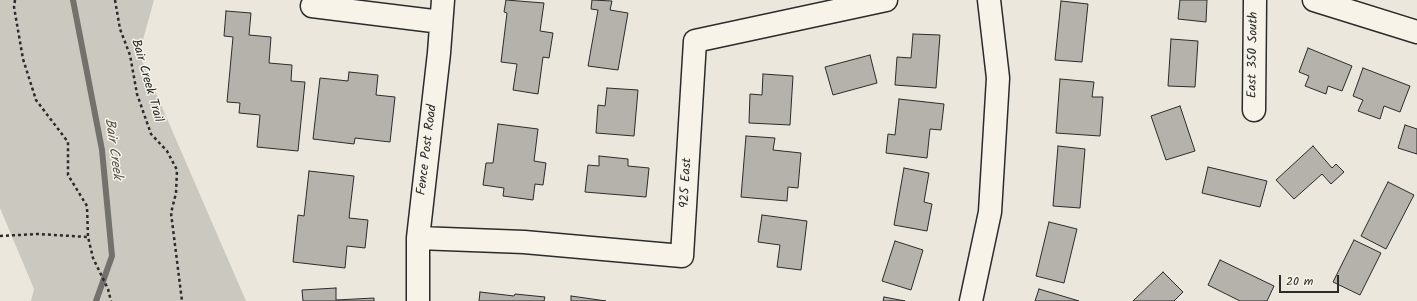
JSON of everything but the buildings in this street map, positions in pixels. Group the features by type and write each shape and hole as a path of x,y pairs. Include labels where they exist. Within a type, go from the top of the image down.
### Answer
{"street":[{"name":"Fence Post Road","path":"418,301 418,238 443,0"},
{"name":"925 East","path":"418,238 524,242 682,256 695,41 886,0"},
{"path":"971,301 990,204 998,78 989,0"},
{"name":"East 350 South","path":"1254,110 1255,0"},
{"path":"1314,0 1417,32"},
{"path":"312,6 441,22"}],"path":[{"path":"15,0 14,7 23,60 36,100 68,142 68,175 87,206 88,236 93,258 108,289 111,301"},
{"name":"Bair Creek Trail","path":"116,0 120,29 130,55 137,94 150,134 167,151 177,170 176,193 171,213 182,301"},
{"path":"0,236 38,234 88,236"}],"shaded area":[{"path":"0,0 154,0 139,54 246,301 31,301 34,289 0,208"}],"waterway":[{"name":"Bair Creek","path":"73,0 102,150 112,256 96,301"}]}
